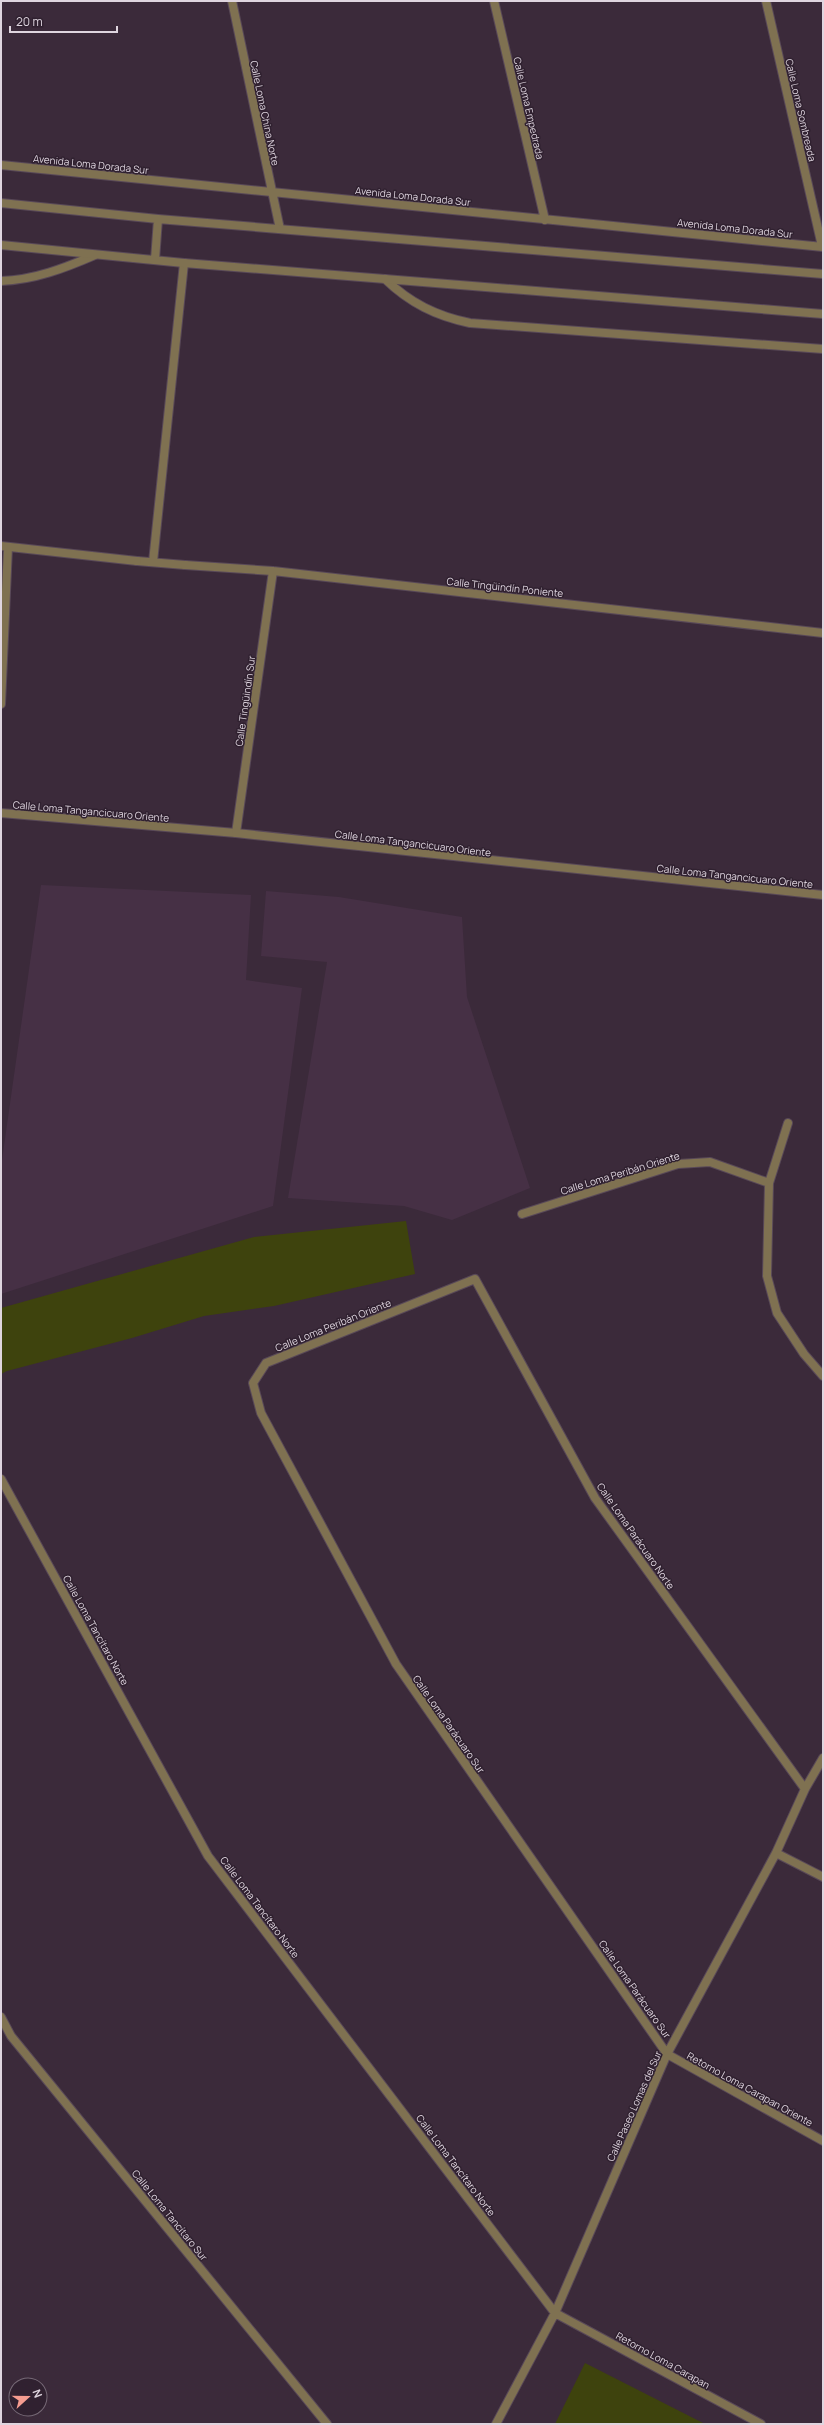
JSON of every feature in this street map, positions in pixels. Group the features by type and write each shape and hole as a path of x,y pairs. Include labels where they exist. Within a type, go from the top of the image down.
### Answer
{"street":[{"name":"Calle Loma China Norte","path":"232,1 280,229"},
{"name":"Calle Loma Empedrada","path":"494,1 545,220"},
{"name":"Calle Loma Sombreada","path":"766,1 822,246"},
{"name":"Avenida Loma Dorada Sur","path":"1,164 545,220 822,246"},
{"path":"1,203 158,219 823,274"},
{"path":"155,260 158,219"},
{"path":"1,245 184,263 823,314"},
{"path":"1,281 35,276 65,268 94,255"},
{"path":"153,562 184,263"},
{"path":"385,279 400,293 434,313 470,323 823,349"},
{"path":"1,704 5,546"},
{"name":"Calle Tingüindín Poniente","path":"5,546 137,561 273,571 823,633"},
{"name":"Calle Tingüindín Sur","path":"236,833 273,571"},
{"name":"Calle Loma Tangancicuaro Oriente","path":"1,813 236,833 823,895"},
{"path":"788,1123 769,1184 767,1276 777,1313 804,1354 823,1376"},
{"name":"Calle Loma Peribán Oriente","path":"522,1214 678,1164 710,1162 769,1184"},
{"name":"Calle Loma Peribán Oriente","path":"253,1383 266,1363 475,1279"},
{"name":"Calle Loma Parácuaro Norte","path":"475,1279 595,1498 804,1789"},
{"name":"Calle Loma Parácuaro Sur","path":"253,1383 261,1413 396,1664 667,2054"},
{"name":"Calle Loma Tancítaro Norte","path":"1,1479 208,1856 555,2313"},
{"name":"Calle Paseo Lomas del Sur","path":"496,2424 555,2313 667,2054 776,1853 804,1789 823,1758"},
{"path":"776,1853 823,1877"},
{"name":"Calle Loma Tancítaro Sur","path":"1,2017 11,2036 327,2424"},
{"name":"Retorno Loma Carapan Oriente","path":"667,2054 823,2141"},
{"name":"Retorno Loma Carapan","path":"555,2313 761,2424"}],"shaded area":[{"path":"41,885 251,895 246,980 302,988 273,1206 1,1294 1,1167"},
{"path":"266,891 339,897 462,917 467,997 530,1188 452,1220 404,1206 288,1198 327,962 261,956"}],"green space":[{"path":"406,1221 415,1274 274,1306 204,1316 132,1338 7,1371 1,1374 1,1308 254,1237"},
{"path":"585,2363 705,2424 555,2424"}]}
